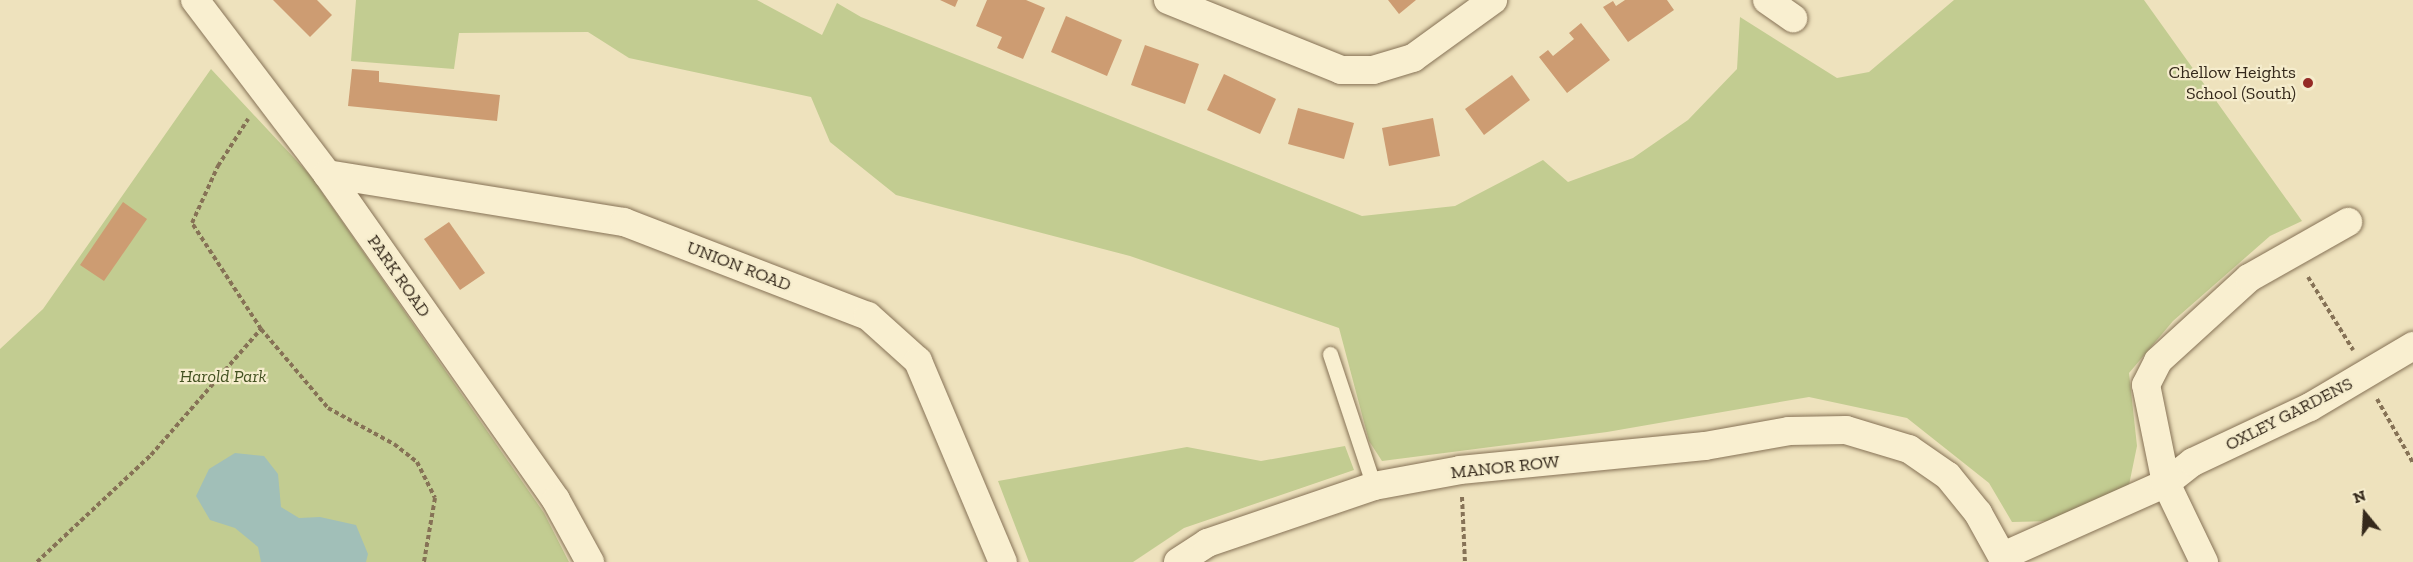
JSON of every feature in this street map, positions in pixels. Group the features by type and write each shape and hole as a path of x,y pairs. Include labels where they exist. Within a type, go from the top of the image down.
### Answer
{"street":[{"name":"PARK ROAD","path":"195,0 327,174 556,500 590,562"},
{"path":"1168,0 1341,70 1373,69 1413,58 1493,0"},
{"path":"1767,0 1793,18"},
{"name":"UNION ROAD","path":"327,174 624,222 868,316 918,361 1003,562"},
{"path":"2204,562 2166,483 2146,385 2158,361 2249,278 2348,222"},
{"name":"OXLEY GARDENS","path":"2004,559 2166,483 2193,462 2310,407 2413,346"},
{"name":"MANOR ROW","path":"1178,562 1207,543 1374,486 1460,470 1705,446 1789,431 1846,430 1909,449 1948,476 1978,513 2004,559"}],"lane":[{"path":"1330,354 1374,486"}],"path":[{"path":"265,93 218,166 192,223 261,329 328,408 417,462 435,498 424,562"},
{"path":"37,562 151,456 261,329"},
{"path":"1460,470 1465,562"}],"green space":[{"path":"356,0 757,0 822,35 837,3 861,17 1362,216 1455,206 1543,160 1568,182 1633,158 1688,120 1737,69 1740,17 1837,78 1869,72 1954,0 2144,0 2302,221 2270,236 2173,321 2129,373 2137,446 2129,485 2049,521 2012,522 1989,483 1907,418 1809,397 1607,432 1382,461 1369,441 1339,328 1130,256 896,195 830,142 811,97 629,58 588,32 459,33 454,69 351,61"},
{"name":"Harold Park","path":"211,69 310,175 544,513 569,562 0,562 0,349 43,309"},
{"path":"1345,446 1354,470 1184,528 1133,562 1029,562 998,481 1187,447 1261,461"}],"water":[{"path":"235,453 264,456 278,474 281,507 299,518 320,517 356,525 368,554 366,562 261,562 258,547 235,528 210,520 196,496 209,469"}],"building":[{"path":"273,0 317,0 332,15 310,37"},
{"path":"940,0 958,0 955,7"},
{"path":"987,0 1026,0 1045,8 1023,59 997,48 1002,37 976,26"},
{"path":"1388,0 1416,0 1399,14"},
{"path":"1625,0 1667,0 1674,10 1628,42 1603,7 1613,1 1616,6"},
{"path":"1066,16 1122,40 1107,76 1051,52"},
{"path":"1581,23 1610,60 1567,93 1539,57 1548,50 1553,56 1574,39 1569,33"},
{"path":"1145,45 1199,64 1185,104 1131,85"},
{"path":"352,69 379,71 379,82 500,95 497,121 348,106"},
{"path":"1224,74 1276,99 1260,134 1207,110"},
{"path":"1512,75 1530,100 1484,135 1465,109"},
{"path":"1298,108 1354,123 1344,159 1288,144"},
{"path":"1433,118 1440,156 1389,166 1382,128"},
{"path":"123,202 147,219 104,281 80,265"},
{"path":"449,222 485,273 460,290 424,239"}],"place":[{"name":"Chellow Heights School (South)","path":"2308,83"}]}
